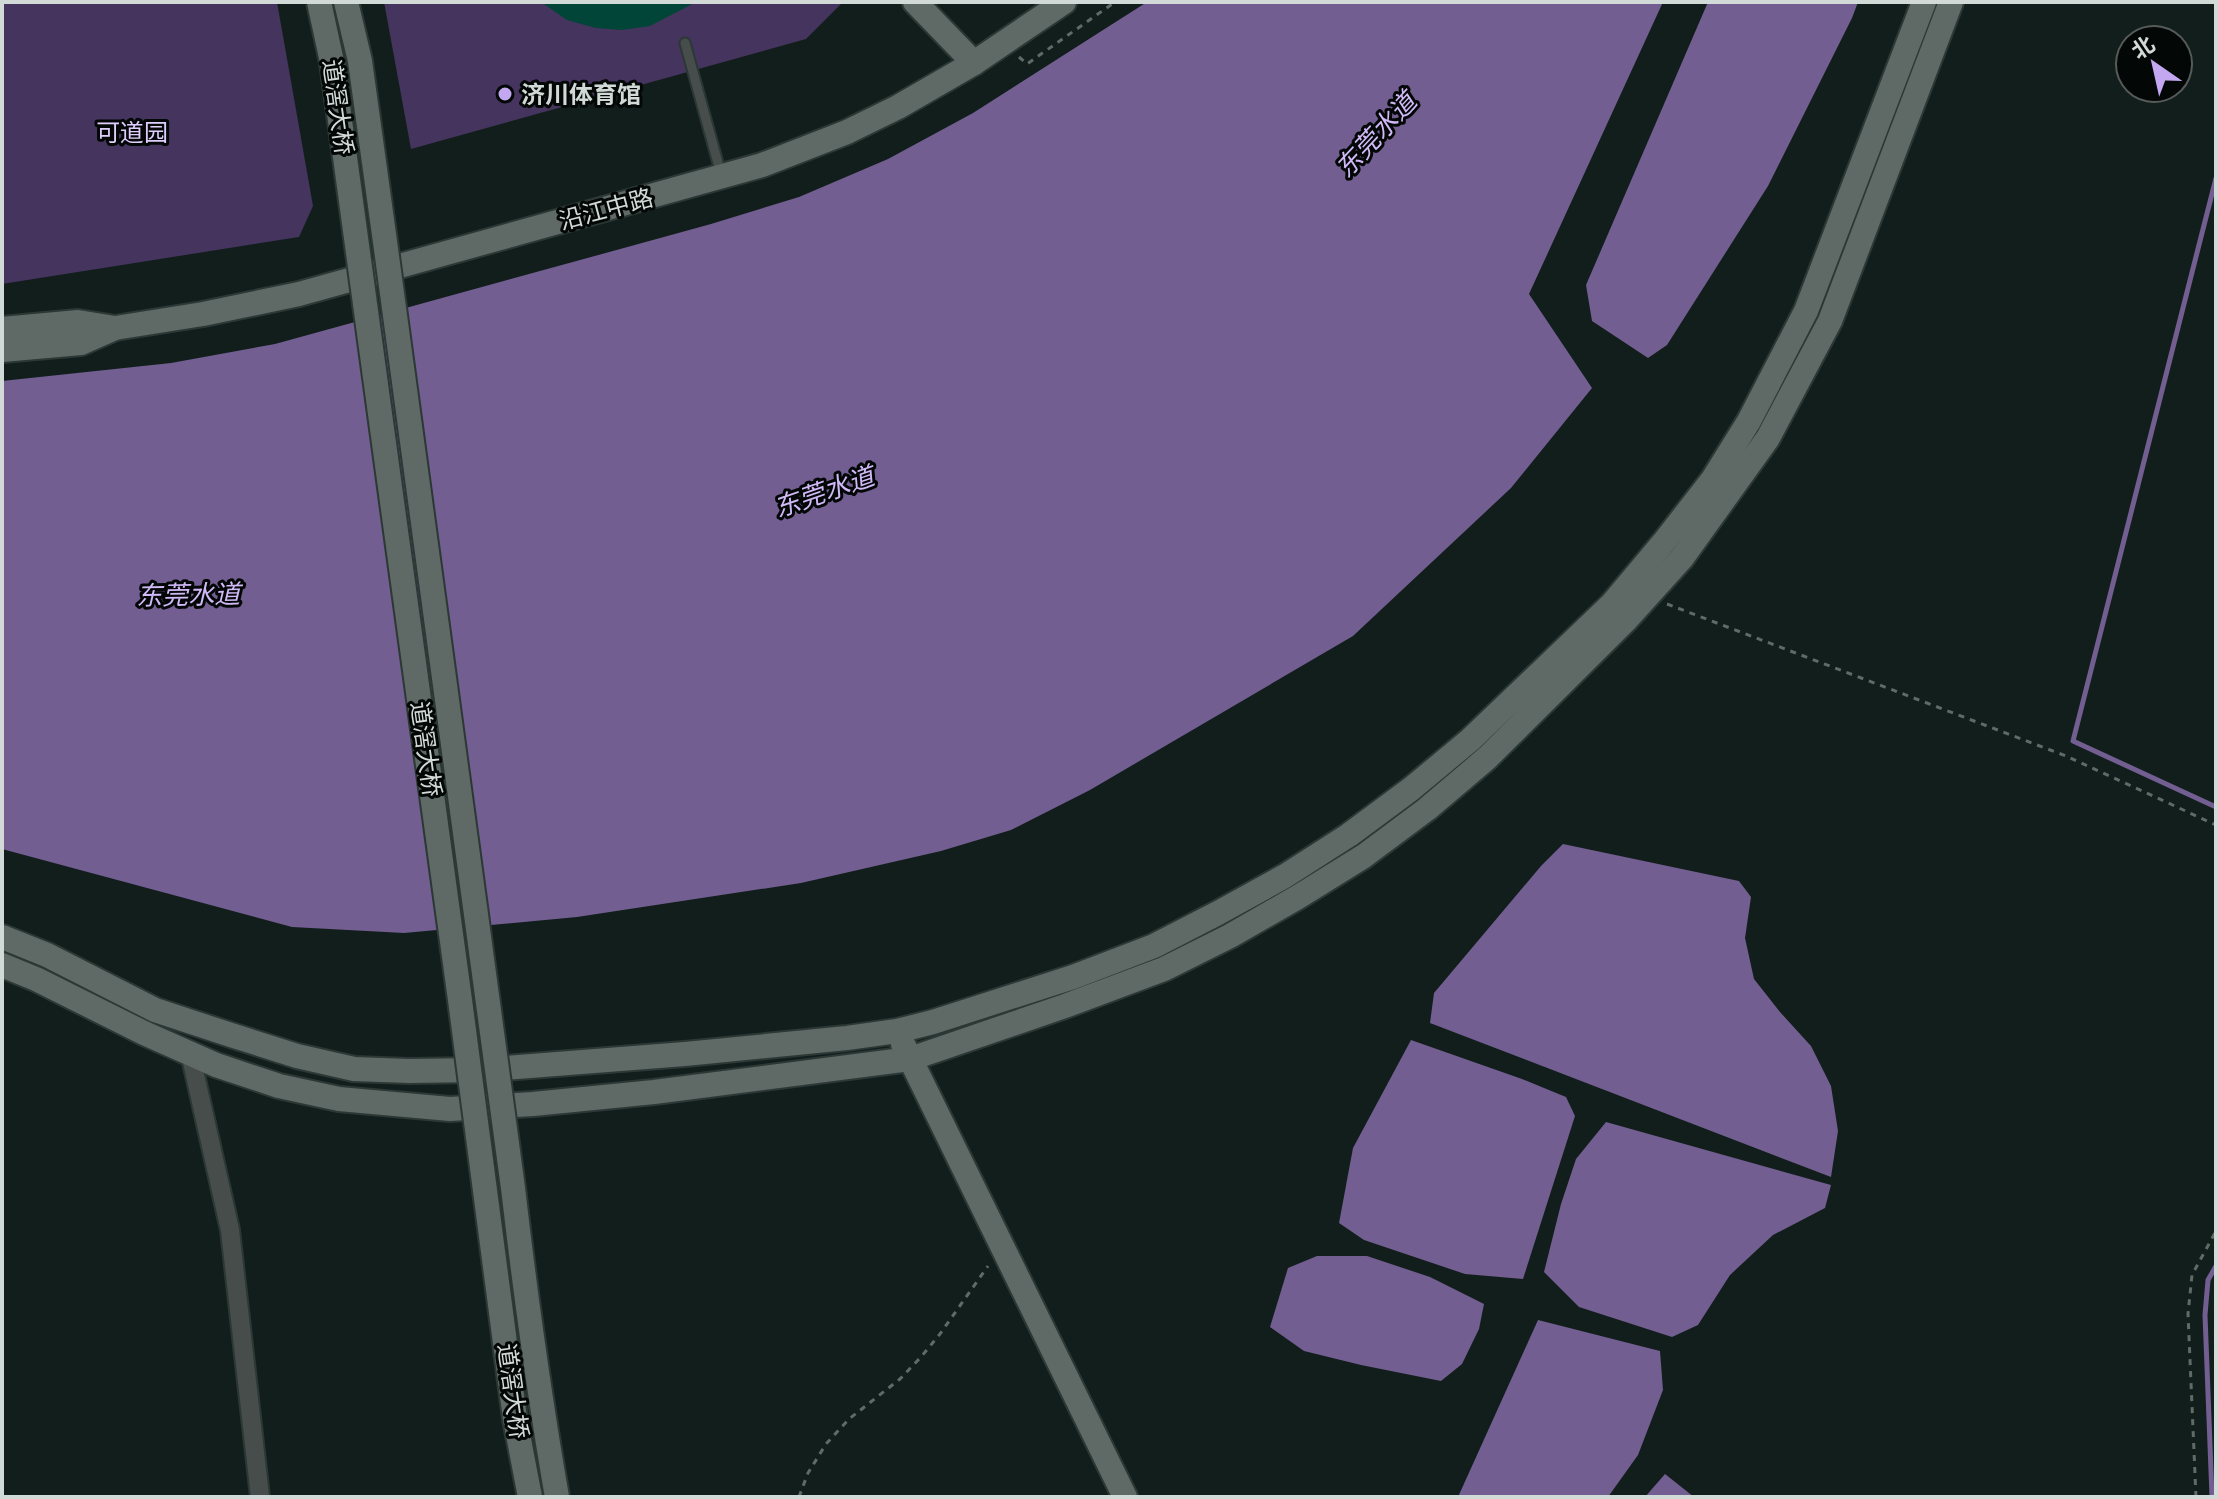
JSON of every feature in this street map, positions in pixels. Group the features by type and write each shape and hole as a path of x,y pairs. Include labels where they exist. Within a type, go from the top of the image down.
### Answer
{"street":[{"name":"道滘大桥","path":"319,2 334,77 515,1419 530,1497"},
{"name":"道滘大桥","path":"346,2 360,61 529,1319 557,1497"},
{"path":"915,2 974,63"},
{"name":"沿江中路","path":"115,328 299,294 722,177 805,149 898,107 974,63 1064,2"},
{"path":"2,937 47,955 155,1010 297,1056 354,1069 409,1071 479,1070 685,1054 897,1031 1073,977 1154,946 1285,876 1349,835 1423,779 1470,740 1612,604 1664,542 1713,479 1749,421 1806,311 1924,2"},
{"path":"2,965 216,1065 279,1086 339,1099 450,1109 654,1092 910,1059 1164,969 1298,897 1364,856 1427,809 1487,758 1682,558 1768,438 1830,321 1951,2"},
{"path":"7,327 78,322 115,328"},
{"path":"2,350 81,343 115,328"},
{"path":"897,1031 1125,1497"},
{"path":"190,1053 230,1230 260,1497"}],"lane":[{"path":"685,43 722,177"}],"path":[{"path":"1004,44 1027,64 1115,2"},
{"path":"1647,596 2066,756 2216,825"},
{"path":"2196,1497 2188,1314 2192,1275 2216,1231"},
{"path":"799,1497 808,1473 826,1444 849,1419 900,1379 921,1357 1002,1247"}],"green space":[{"name":"可道园","path":"2,2 277,2 313,206 299,237 2,284"},
{"name":"济川体育馆","path":"384,2 843,2 806,39 411,149"}],"water":[{"name":"东莞水道","path":"1147,2 1663,2 1529,294 1592,388 1511,488 1353,636 1090,790 1011,830 941,851 801,883 577,917 404,933 292,927 2,849 2,381 171,363 275,344 799,197 888,159 973,113"},
{"path":"1708,2 1858,2 1768,186 1667,345 1648,358 1592,321 1586,285"},
{"path":"1563,844 1739,881 1751,897 1745,938 1754,979 1811,1046 1831,1086 1838,1131 1831,1177 1430,1023 1434,993"},
{"path":"1411,1040 1566,1097 1575,1116 1523,1279 1465,1274 1364,1240 1339,1223 1353,1148"},
{"path":"1606,1122 1831,1185 1825,1208 1773,1235 1730,1275 1698,1325 1672,1337 1579,1307 1544,1272 1576,1159"},
{"path":"1317,1256 1367,1256 1430,1277 1484,1304 1479,1329 1462,1364 1441,1381 1304,1351 1270,1327 1288,1268"},
{"path":"1538,1320 1660,1351 1663,1390 1638,1455 1608,1497 1458,1497"},
{"path":"1665,1474 1694,1497 1645,1497"}],"building":[{"path":"541,2 696,2 650,26 622,30 596,28 567,20"}],"waterway":[{"path":"2216,178 2073,741 2216,807"},
{"path":"2212,1497 2205,1315 2208,1280 2216,1266"}],"place":[{"name":"济川体育馆","path":"505,94"}]}
